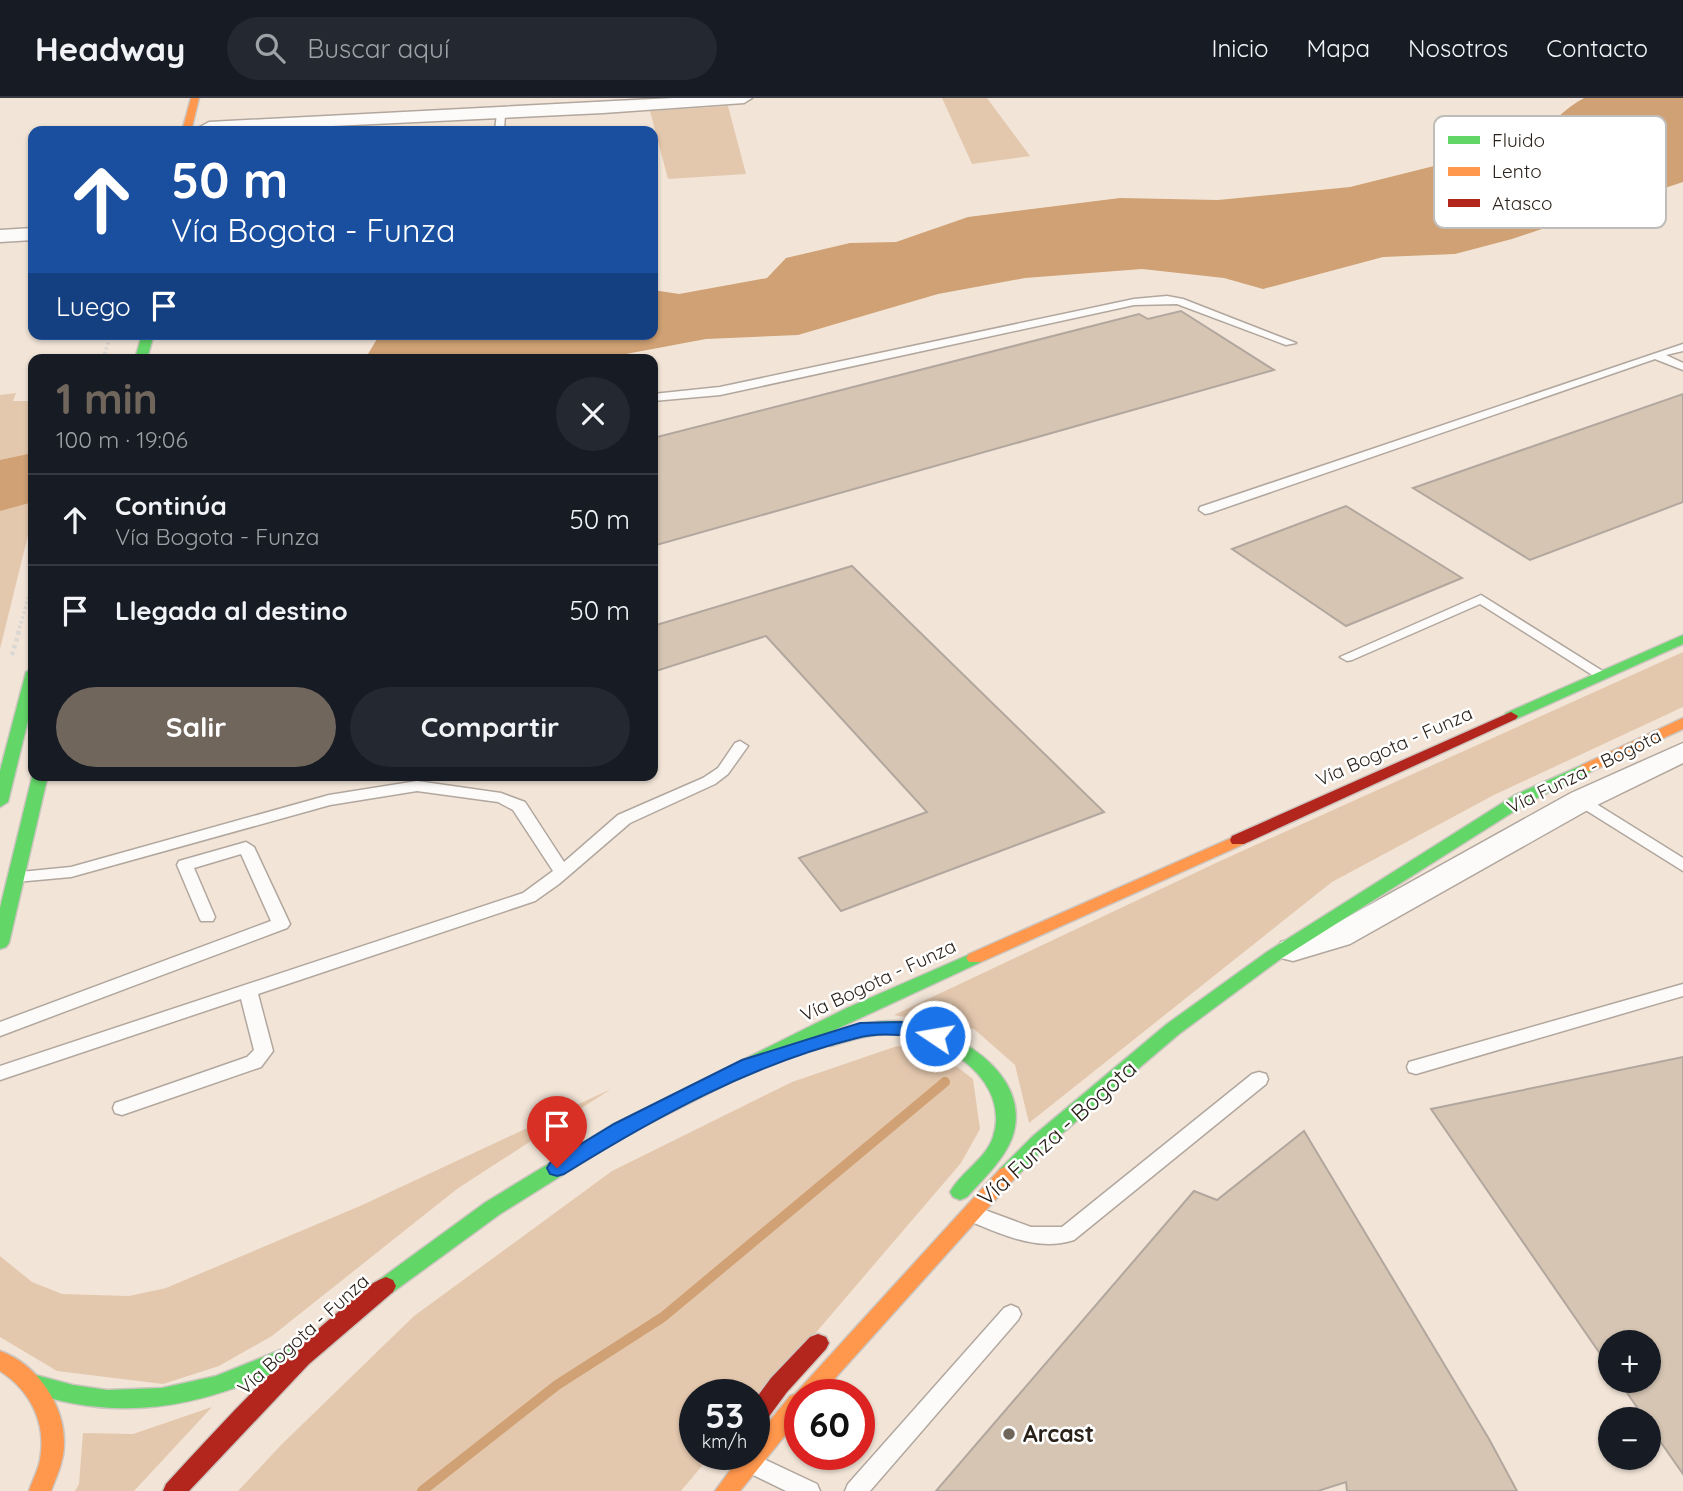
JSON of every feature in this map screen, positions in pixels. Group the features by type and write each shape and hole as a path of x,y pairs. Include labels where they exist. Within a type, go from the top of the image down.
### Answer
{"main road":[{"path":"187,126 195,98"},
{"path":"210,126 214,108"},
{"name":"Vía Bogota - Funza","path":"174,1491 257,1402 363,1303 493,1208 621,1129 865,1008 1683,639"},
{"path":"0,802 28,692"},
{"name":"Vía Funza - Bogota","path":"820,1379 970,1212 1039,1142 1163,1038 1273,956 1521,799 1683,723"},
{"path":"0,943 39,781"},
{"path":"748,1065 860,1030 901,1028 935,1036 966,1051 990,1073 1005,1104 1004,1134 951,1202"},
{"path":"33,1383 84,1397 142,1400 203,1390 263,1370 317,1340 363,1303"},
{"path":"770,1397 827,1334"},
{"path":"0,1360 12,1364 33,1383 50,1416 51,1457 40,1491"},
{"path":"770,1431 784,1417"},
{"path":"724,1491 736,1470"}],"street":[{"path":"264,126 744,98"},
{"path":"0,236 28,234"},
{"path":"0,245 28,243"},
{"name":"Vía Funza - Bogota","path":"1273,956 1339,936 1582,800 1683,752"}],"lane":[{"path":"500,126 501,113"},
{"path":"658,397 720,391 1134,302 1167,299 1290,343"},
{"path":"1205,509 1683,347"},
{"path":"1655,355 1683,367"},
{"path":"1347,657 1481,599 1602,675"},
{"path":"0,1073 528,897 624,819 709,781 723,771 740,746"},
{"path":"16,877 71,872 329,800 417,786 501,798 519,806 562,872"},
{"path":"1582,800 1683,866"},
{"path":"0,1029 281,924 246,847 184,865 207,917"},
{"path":"1416,1067 1683,990"},
{"path":"122,1108 254,1062 264,1051 248,992"},
{"path":"970,1212 1023,1234 1054,1237 1067,1234 1259,1079"},
{"path":"856,1491 1011,1314"},
{"path":"765,1470 809,1491"}],"path":[{"path":"11,658 28,599"}],"shaded area":[{"path":"942,98 987,98 1030,156 972,164"},
{"path":"1584,98 1683,98 1683,182 1666,188 1666,116 1559,116"},
{"path":"728,106 746,174 668,179 658,141 658,126 654,126 650,111"},
{"path":"1434,166 1434,228 1545,228 1455,254 1383,257 1263,289 1224,278 1142,269 1025,278 938,294 798,335 706,339 626,354 368,354 376,340 658,340 658,291 679,294 767,278 786,258 850,243 896,242 968,217 1120,198 1218,200 1350,187"},
{"path":"16,393 13,401 28,401 28,455 0,461 0,395"},
{"path":"28,454 28,503 0,511 0,460"},
{"path":"28,503 28,535 0,649 0,510"},
{"path":"1683,652 1683,707 1494,795 1332,882 1029,1123 1015,1065 974,1029 894,1015 1218,862"},
{"path":"897,1046 936,1051 973,1079 980,1129 961,1163 770,1386 770,1379 679,1379 679,1470 699,1470 681,1491 238,1491 281,1445 414,1316 612,1171 792,1082"},
{"path":"611,1089 457,1189 272,1336 219,1366 163,1384 57,1371 0,1337 0,1256 32,1282 62,1294 129,1296 166,1288 360,1206"},
{"path":"212,1407 134,1491 75,1491 79,1484 83,1433 133,1434"}],"building":[{"path":"1181,311 1274,370 658,545 658,437 1139,314 1148,319"},
{"path":"1683,394 1683,502 1530,560 1413,488"},
{"path":"1346,506 1462,578 1346,626 1232,549"},
{"path":"852,566 1104,812 841,911 799,858 927,812 766,636 658,670 658,624"},
{"path":"1683,1057 1683,1474 1661,1443 1661,1407 1637,1407 1627,1393 1661,1393 1661,1330 1598,1330 1598,1351 1431,1109"},
{"path":"1304,1131 1489,1439 1517,1491 1347,1491 1346,1482 1318,1491 936,1491 1194,1191 1217,1200"}],"waterway":[{"path":"422,1491 557,1385 663,1317 945,1082"}],"traffic: fast":[{"path":"142,354 146,340"},
{"path":"1511,716 1683,639"},
{"path":"0,802 28,692"},
{"path":"1007,1174 1039,1142 1173,1029 1273,956 1521,799 1587,768"},
{"path":"0,943 39,781"},
{"path":"386,1286 493,1208 621,1129 853,1013 975,958"},
{"path":"831,1039 883,1028 919,1032 959,1049 977,1062 992,1078 1003,1095 1007,1115 1003,1136 990,1158 960,1192"},
{"path":"32,1383 73,1395 107,1399 162,1397 216,1385 293,1354"}],"traffic: slow":[{"path":"187,126 195,98"},
{"path":"1587,768 1683,723"},
{"path":"975,958 1238,840"},
{"path":"821,1379 1007,1174"},
{"path":"0,1360 13,1368 34,1389 48,1415 53,1444 50,1464 40,1491"},
{"path":"726,1491 784,1420"}],"traffic: jam":[{"path":"1238,840 1511,716"},
{"path":"174,1491 249,1410 302,1358 386,1286"},
{"path":"770,1397 818,1343"}],"place":[{"name":"Arcast","path":"1009,1434"}],"route":[{"path":"557,1168 621,1129 748,1065 860,1030 901,1028 935,1036"}]}
